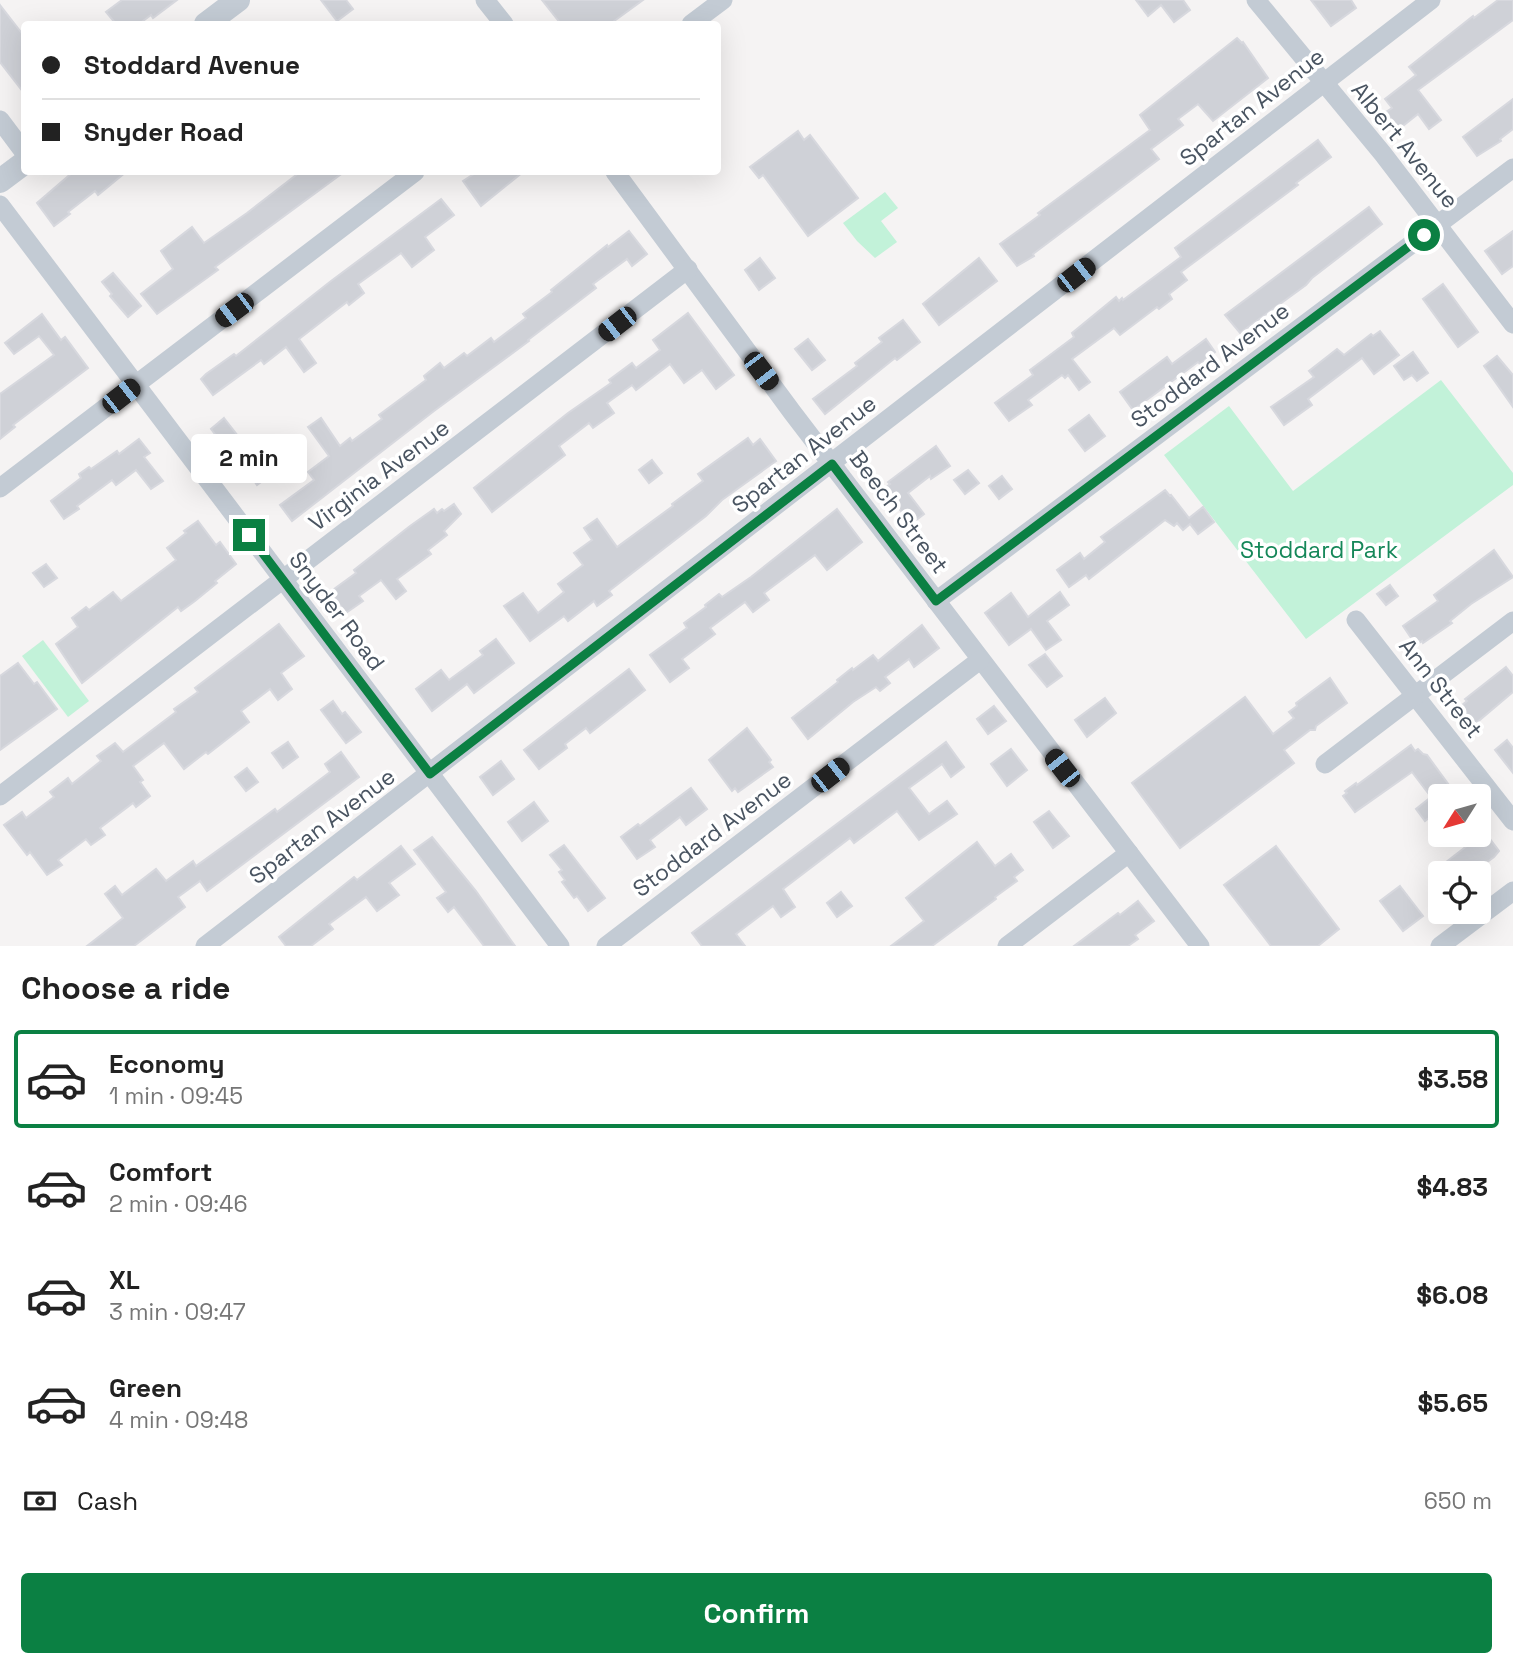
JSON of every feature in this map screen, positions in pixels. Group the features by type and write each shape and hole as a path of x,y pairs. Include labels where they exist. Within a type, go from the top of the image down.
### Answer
{"street":[{"path":"209,21 238,0"},
{"path":"485,0 502,21"},
{"path":"695,21 723,0"},
{"name":"Albert Avenue","path":"1256,0 1383,154 1513,324"},
{"name":"Spartan Avenue","path":"205,946 1431,0"},
{"path":"0,120 21,148"},
{"path":"0,181 21,165"},
{"name":"Stoddard Avenue","path":"936,601 1513,168"},
{"path":"0,488 411,175"},
{"name":"Beech Street","path":"617,175 980,660 1200,946"},
{"name":"Snyder Road","path":"0,205 560,946"},
{"name":"Virginia Avenue","path":"0,796 688,269"},
{"name":"Ann Street","path":"1356,620 1513,821"},
{"path":"1325,764 1513,621"},
{"name":"Stoddard Avenue","path":"606,946 980,660"},
{"path":"1007,946 1129,853"},
{"path":"1440,946 1513,891"}],"green space":[{"path":"885,192 898,208 881,221 897,242 875,258 843,223"},
{"name":"Stoddard Park","path":"1441,380 1513,473 1513,485 1306,639 1164,455 1229,406 1293,491"},
{"path":"43,640 89,701 68,717 22,656"}],"building":[{"path":"122,0 177,0 153,18 151,15 143,21 114,21 106,12"},
{"path":"321,0 346,0 353,9 337,21"},
{"path":"542,0 643,0 614,21 559,21"},
{"path":"1136,0 1183,0 1190,10 1174,22 1161,5 1148,16"},
{"path":"1311,0 1351,0 1356,8 1331,26"},
{"path":"1498,0 1513,0 1513,20 1418,90 1441,120 1429,129 1418,114 1399,129 1386,112 1392,108 1385,99 1416,75 1409,67 1473,16 1474,18"},
{"path":"0,5 21,32 21,89 0,62"},
{"path":"1237,38 1243,42 1268,78 1213,121 1198,104 1178,119 1183,125 1151,149 1159,159 1033,254 1034,256 1017,266 1000,244 1150,130 1140,115"},
{"path":"1513,99 1513,129 1500,139 1501,141 1477,156 1463,137"},
{"path":"798,131 804,140 810,135 858,198 808,236 763,175 759,178 750,167"},
{"path":"1318,140 1331,157 1296,183 1298,185 1181,272 1187,280 1169,294 1172,299 1120,335 1114,328 1072,359 1090,382 1079,390 1068,375 1065,378 1062,375 1028,400 1032,405 1009,421 995,403 1033,375 1030,370 1074,337 1072,333 1116,297 1119,301 1122,298 1123,300 1181,257 1175,248"},
{"path":"70,175 122,175 98,195 95,191 54,226 37,203"},
{"path":"296,175 340,175 215,267 218,270 157,314 141,294 173,269 161,251 192,227 204,243"},
{"path":"472,175 519,175 481,206 463,181"},
{"path":"441,199 454,215 425,237 434,250 412,267 401,253 358,284 364,293 349,305 347,302 299,339 316,363 304,372 286,347 264,364 261,360 213,395 201,379 206,374 234,354 236,356"},
{"path":"1369,207 1382,224 1306,285 1240,333 1225,315"},
{"path":"629,231 647,254 632,266 627,259 593,284 596,288 529,341 292,521 280,505 314,480 308,472 329,456 308,427 321,418 340,446 350,438 352,441 382,419 379,415 426,380 424,376 440,363 444,368 464,353 467,356 491,338 494,342 526,318 523,314 552,292 551,290 607,245 608,247"},
{"path":"1513,231 1513,266 1502,274 1485,251"},
{"path":"760,258 775,278 759,290 745,270"},
{"path":"979,258 997,281 939,325 923,304"},
{"path":"113,273 141,306 128,317 102,282"},
{"path":"1443,284 1478,332 1458,347 1423,299"},
{"path":"688,313 734,375 716,389 702,370 684,383 670,364 636,390 632,385 607,403 614,413 593,428 589,423 559,446 565,455 492,512 474,488 568,413 611,383 609,380 632,363 636,368 660,350 653,340"},
{"path":"42,314 61,340 65,337 88,368 13,425 15,427 0,439 0,394 54,355 39,336 14,354 5,343"},
{"path":"903,320 920,342 897,360 895,358 825,414 813,399 857,366 855,363 882,342 879,338"},
{"path":"1380,331 1399,355 1374,374 1362,358 1308,399 1312,405 1284,425 1271,407 1314,377 1309,371 1337,349 1344,355 1371,334 1373,336"},
{"path":"808,339 825,360 812,370 795,349"},
{"path":"1206,339 1215,352 1133,410 1120,392 1167,357 1172,364"},
{"path":"1413,352 1428,373 1417,381 1412,375 1404,380 1394,366"},
{"path":"1497,356 1513,375 1513,407 1484,366"},
{"path":"1089,415 1105,436 1085,451 1069,430"},
{"path":"224,418 238,436 224,446 211,429"},
{"path":"748,438 753,445 760,439 776,461 722,500 706,516 609,591 612,595 597,606 594,601 568,621 564,616 530,641 504,606 523,593 538,613 564,592 558,584 583,565 574,553 592,540 584,528 597,519 617,547 703,481 698,474"},
{"path":"139,439 150,453 144,457 163,481 151,489 136,470 116,485 112,480 64,519 51,501 81,478 79,474 117,451 119,454"},
{"path":"936,446 950,466 931,479 930,476 908,493 924,514 911,524 884,489 890,484 888,482"},
{"path":"262,448 278,469 257,485 242,464"},
{"path":"652,460 662,473 649,483 639,470"},
{"path":"968,470 979,483 965,494 954,480"},
{"path":"1002,476 1012,489 999,499 989,486"},
{"path":"1165,490 1189,518 1203,507 1214,522 1198,534 1190,524 1183,530 1177,523 1174,526 1165,520 1089,579 1086,575 1069,587 1057,570 1080,553 1084,559 1105,542 1101,537"},
{"path":"454,504 461,514 444,531 447,535 428,550 431,554 397,579 406,591 396,599 381,580 359,596 363,601 346,613 330,592 410,526 434,509 437,513"},
{"path":"837,509 862,542 827,570 815,555 764,593 769,600 753,612 745,602 710,628 715,634 682,659 689,668 670,682 650,655 687,628 684,623 719,594 722,597 751,577"},
{"path":"198,521 216,545 220,542 236,564 195,601 181,611 178,607 82,683 56,644 78,627 72,618 86,607 89,610 113,592 121,601 176,560 167,548"},
{"path":"1494,550 1513,577 1471,604 1450,621 1452,623 1416,645 1403,626 1438,601 1434,595"},
{"path":"46,564 57,578 44,587 33,573"},
{"path":"1390,585 1398,596 1386,605 1377,594"},
{"path":"1060,592 1069,605 1047,621 1061,640 1046,650 1031,629 1009,645 985,613 1011,593 1028,617"},
{"path":"279,624 304,656 281,673 292,689 278,700 270,689 241,711 249,722 184,769 164,743 133,766 150,796 136,807 133,803 100,828 105,835 91,845 86,839 58,860 62,865 47,875 30,852 27,855 4,825 22,812 26,818 54,797 50,792 68,778 72,784 101,761 97,756 115,743 123,752 176,712 174,709 198,692 195,688"},
{"path":"922,625 939,648 914,667 909,659 885,677 890,683 880,691 876,687 853,702 808,739 792,718 852,668 853,670 873,655 878,661"},
{"path":"496,639 514,663 474,693 467,684 432,711 416,689 441,670 449,680 483,655 480,651"},
{"path":"1045,654 1062,676 1047,687 1029,665"},
{"path":"18,663 34,684 37,682 57,709 0,750 0,676"},
{"path":"1506,667 1513,676 1513,692 1475,724 1461,706 1467,701 1465,699"},
{"path":"629,669 645,690 590,733 586,728 565,744 567,748 539,769 524,750"},
{"path":"1330,678 1347,703 1316,726 1315,730 1310,730 1284,750 1294,763 1180,848 1132,783 1245,697 1273,734 1294,718 1289,712 1297,706 1296,703"},
{"path":"1105,698 1116,713 1087,737 1075,720"},
{"path":"333,701 361,732 346,743 321,710"},
{"path":"994,706 1006,721 988,734 977,719"},
{"path":"747,728 771,760 769,762 773,767 738,792 735,788 732,791 709,760"},
{"path":"1507,740 1513,748 1513,773 1495,750"},
{"path":"288,742 298,757 283,768 272,753"},
{"path":"946,742 964,767 951,777 942,764 909,788 929,814 947,801 957,814 919,840 897,811 854,843 850,838 783,889 795,907 781,917 773,906 736,934 745,946 702,946 692,933"},
{"path":"1411,745 1415,751 1418,749 1427,755 1448,784 1428,784 1428,793 1412,772 1355,812 1343,796 1347,793 1345,791 1356,783 1357,785"},
{"path":"1011,749 1027,770 1007,786 991,764"},
{"path":"341,752 359,777 207,891 200,881 178,897 185,907 134,946 87,946 123,918 105,894 115,886 122,895 156,869 166,881 193,861 196,866 275,809 277,812 330,772 325,764"},
{"path":"501,761 514,779 493,795 480,777"},
{"path":"247,768 258,782 246,791 235,777"},
{"path":"691,788 707,809 686,825 680,817 650,840 655,847 637,859 621,837"},
{"path":"1428,799 1428,819 1425,821 1416,809"},
{"path":"534,802 548,821 522,841 508,822"},
{"path":"1049,811 1069,836 1053,848 1034,822"},
{"path":"432,837 476,891 515,946 484,946 454,907 448,912 437,898 446,892 414,850"},
{"path":"1491,840 1499,851 1488,861 1447,861 1465,847 1491,847"},
{"path":"977,842 995,866 1011,854 1023,870 1014,877 1017,881 932,946 891,946 924,921 906,898"},
{"path":"564,845 605,898 588,911 562,882 565,880 559,872 562,870 550,855"},
{"path":"401,846 415,864 389,883 399,895 377,911 366,897 329,924 333,929 311,946 286,946 279,937 354,877 357,880"},
{"path":"1276,846 1339,929 1318,946 1271,946 1224,885"},
{"path":"1400,886 1423,916 1403,931 1380,901"},
{"path":"841,892 852,906 837,917 827,903"},
{"path":"1138,901 1154,921 1135,935 1138,939 1128,946 1074,946 1118,913 1120,915"}],"route":[{"path":"249,535 430,774 832,464 936,601 1424,235"}]}
